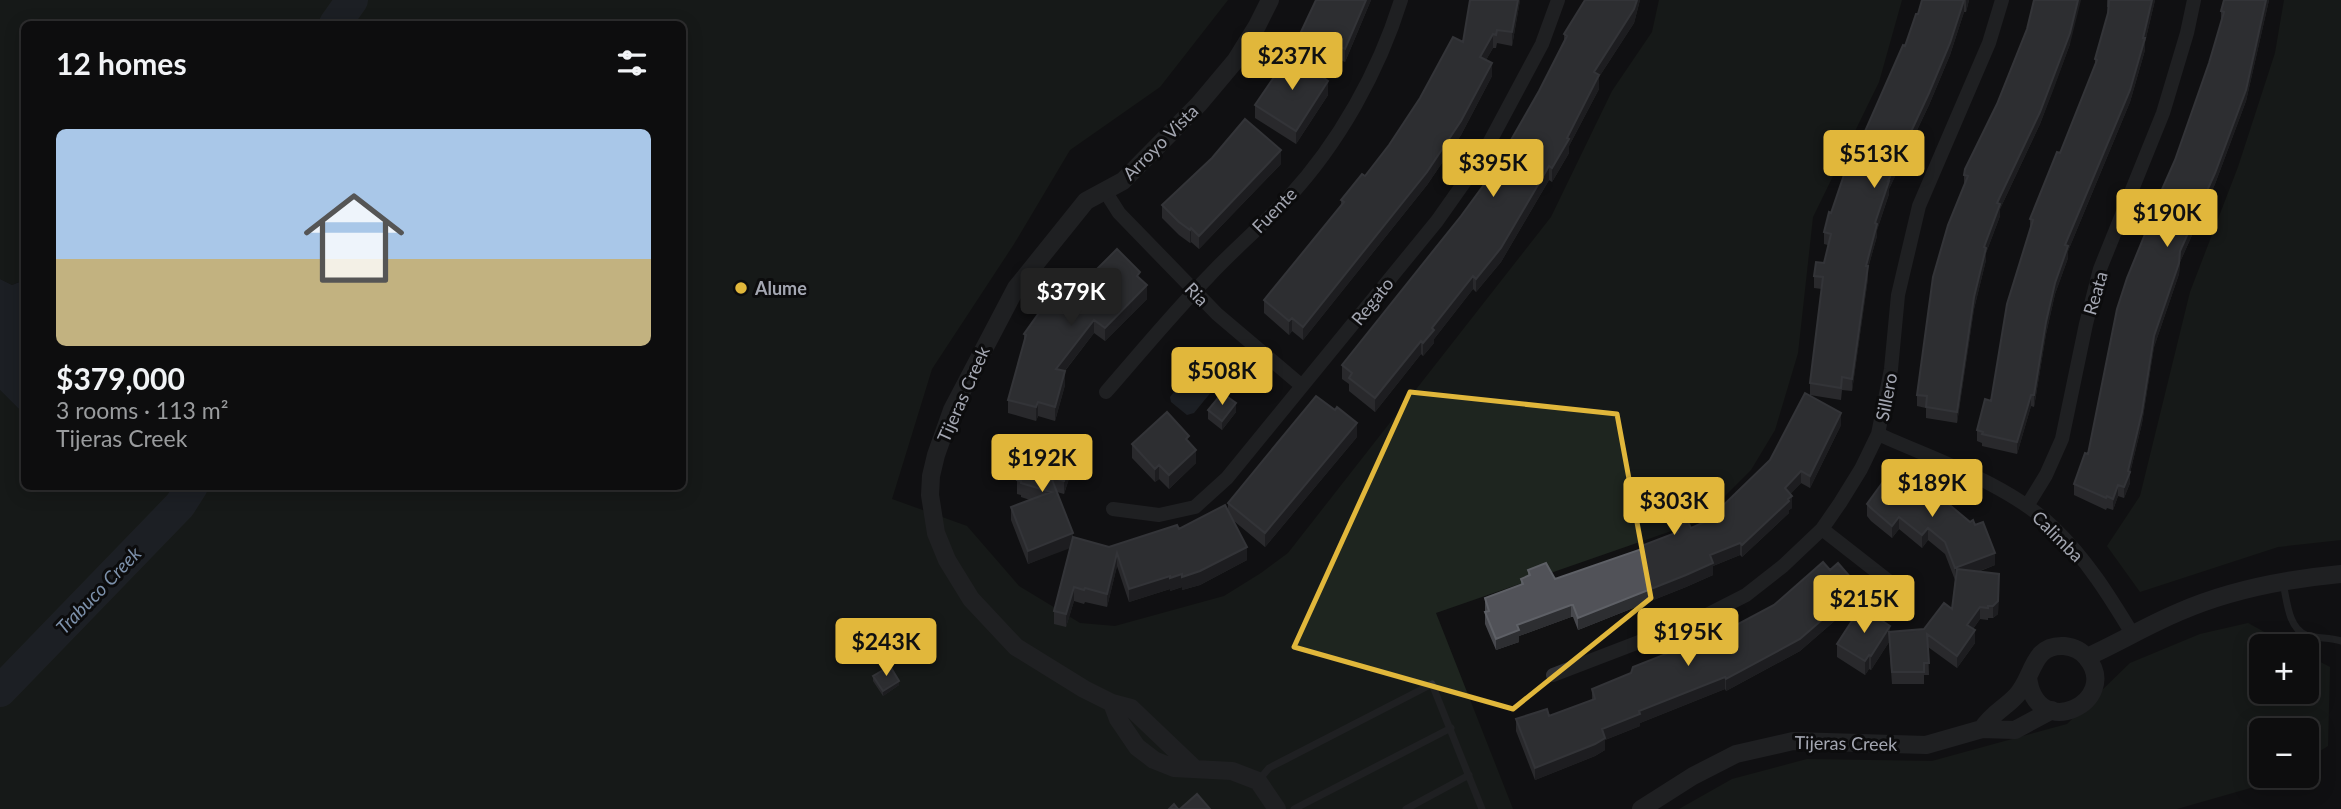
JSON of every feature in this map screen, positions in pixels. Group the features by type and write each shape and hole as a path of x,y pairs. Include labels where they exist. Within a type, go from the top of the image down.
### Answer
{"street":[{"name":"Arroyo Vista","path":"1086,201 1123,181 1199,104 1236,60 1270,0"},
{"name":"Fuente","path":"1106,392 1195,292 1289,197 1326,149 1357,101 1381,52 1401,0"},
{"name":"Regato","path":"1113,509 1159,515 1195,507 1227,478 1437,221 1480,160 1542,44 1558,0"},
{"name":"Sillero","path":"1553,675 1699,619 1746,595 1783,566 1822,529 1861,470 1878,434 1891,369 1898,295 1919,206 1989,43 2003,0"},
{"name":"Reata","path":"2027,506 2046,475 2062,439 2100,269 2163,113 2194,0"},
{"name":"Ria","path":"1105,191 1119,213 1195,292 1243,338 1302,386"},
{"name":"Tijeras Creek","path":"1086,201 1005,305 952,410 936,454 930,495 936,533 947,560 971,599 1016,647 1084,689 1112,703 1131,708 1194,768 1232,771 1258,781"},
{"name":"Calimba","path":"1878,434 1992,485 2027,506 2053,527 2093,572 2133,635"},
{"path":"1822,529 1900,590"},
{"path":"2087,657 2180,611 2229,595 2312,576 2341,574"},
{"name":"Tijeras Creek","path":"1641,809 1693,776 1736,754 1793,741 1926,745 1982,729 2015,730 2052,710 2073,710 2090,697 2095,677 2087,657 2071,647 2051,647 2035,659 2018,695 1990,717 1982,729"},
{"path":"2028,677 2034,697 2052,710"},
{"path":"1258,781 1277,809"}],"lane":[{"path":"2283,583 2291,618 2297,628 2306,635 2341,641"},
{"path":"1258,781 1269,768 1433,684 1482,809"},
{"path":"1294,809 1451,728"},
{"path":"1406,809 1469,775"}],"highlighted area":[{"path":"1410,392 1617,414 1651,598 1513,709 1294,647"}],"shaded area":[{"path":"0,0 1228,0 1160,87 1070,150 1014,244 932,369 892,499 967,526 1019,586 1080,623 1115,626 1224,596 1288,553 1551,217 1612,91 1652,32 1659,0 1902,0 1879,82 1813,217 1798,353 1775,430 1751,470 1700,521 1436,613 1513,809 0,809 0,390 21,411 21,490 686,490 686,21 21,21 21,281 12,285 0,279"},
{"path":"2284,0 2341,0 2341,540 2278,547 2140,592 2107,546 2140,496 2190,292 2238,167 2275,53"},
{"path":"0,279 12,285 21,281 21,411 0,390"},
{"path":"1208,373 1215,379 1216,386 1194,413 1187,415 1171,402 1170,397 1177,388 1198,387 1198,381"},
{"path":"2248,623 2268,634 2249,634 2249,704 2319,704 2319,661 2330,667 2328,746 2319,752 2319,718 2249,718 2250,788 2177,809 1679,809 1732,779 1807,759 1932,761 2067,724 2130,663 2200,634"}],"building":[{"path":"1316,0 1366,0 1345,49 1333,44 1331,47 1300,34"},
{"path":"1470,0 1518,0 1512,32 1497,30 1496,35 1493,34 1480,57 1492,63 1461,121 1427,172 1303,327 1292,318 1289,321 1264,300 1344,202 1341,200 1362,174 1365,176 1389,145 1420,98 1453,37 1463,42"},
{"path":"1585,0 1637,0 1594,72 1599,75 1567,138 1569,139 1552,168 1549,166 1501,248 1476,279 1473,276 1432,328 1434,330 1423,343 1421,341 1375,398 1349,378 1352,373 1342,365 1491,175 1539,91 1567,36 1564,34"},
{"path":"1922,0 1964,0 1950,43 1888,181 1875,223 1877,224 1866,266 1852,379 1842,377 1841,388 1810,383 1823,277 1814,276 1816,262 1824,263 1831,234 1824,232 1829,212 1831,213 1846,169 1848,170 1903,45 1905,46"},
{"path":"2034,0 2078,0 2070,33 2040,112 1997,203 2000,204 1984,247 1986,248 1974,297 1957,412 1926,407 1927,396 1917,395 1933,277 1948,225 1968,176 1964,175 1965,169 1997,104 2027,29"},
{"path":"2109,0 2152,0 2145,38 2130,90 2065,245 2068,246 2055,283 2046,322 2034,395 2031,395 2017,442 1982,434 1983,432 1977,430 1985,399 1991,401 2007,304 2033,220 2030,219 2097,60 2095,59"},
{"path":"2224,0 2266,0 2246,90 2215,173 2180,251 2179,263 2154,336 2142,412 2128,471 2130,472 2124,487 2118,485 2113,499 2107,496 2106,498 2074,484 2085,453 2088,454 2117,309 2150,222 2148,221 2175,160 2209,63 2224,12 2221,11"},
{"path":"1291,52 1319,69 1317,73 1328,81 1296,131 1255,105"},
{"path":"1245,119 1281,150 1199,236 1179,222 1162,205 1212,158"},
{"path":"1117,249 1140,272 1137,276 1147,285 1105,328 1094,320 1056,369 1065,371 1055,407 1038,402 1036,407 1008,400 1026,335 1024,334 1051,296 1059,302"},
{"path":"1222,393 1236,403 1222,421 1208,410"},
{"path":"1805,393 1841,413 1810,476 1801,471 1785,488 1792,496 1789,501 1742,545 1740,543 1710,555 1713,563 1578,618 1571,605 1517,625 1519,630 1496,639 1485,612 1489,611 1485,598 1523,584 1521,579 1530,575 1528,570 1546,563 1555,579 1642,549 1641,546 1678,532 1676,527 1688,522 1691,528 1707,521 1770,460"},
{"path":"1316,396 1335,410 1337,407 1357,423 1265,533 1228,503"},
{"path":"1167,412 1189,436 1186,439 1196,450 1169,475 1159,465 1155,469 1132,444"},
{"path":"1025,436 1073,453 1064,481 1051,477 1073,533 1028,551 1011,507 1051,492 1017,480"},
{"path":"1894,472 1927,499 1933,491 1970,522 1973,520 1975,525 1983,522 1995,553 1955,568 1945,542 1928,528 1922,535 1899,517 1892,526 1867,504 1888,475 1890,477"},
{"path":"1225,505 1247,547 1200,571 1182,577 1182,574 1170,576 1129,589 1117,553 1107,594 1074,587 1066,614 1054,611 1073,537 1109,547 1177,525 1179,529"},
{"path":"1823,562 1830,570 1838,563 1858,586 1800,639 1726,679 1725,677 1639,711 1640,714 1602,729 1605,738 1595,744 1535,768 1516,719 1547,709 1549,716 1595,699 1592,689 1631,673 1633,667 1696,642 1697,646 1774,605"},
{"path":"1957,569 1999,574 1998,601 1988,608 1980,607 1967,625 1975,630 1957,656 1927,634 1929,663 1924,663 1924,672 1892,672 1889,632 1924,629 1944,603 1952,609"},
{"path":"1861,607 1890,626 1865,661 1837,644"},
{"path":"890,666 899,681 883,691 873,676"},
{"path":"1197,794 1210,809 1180,809"}],"waterway":[{"name":"Trabuco Creek","path":"337,21 352,0"},
{"name":"Trabuco Creek","path":"0,691 180,505 189,490"}],"place":[{"name":"Alume","path":"741,288"}]}
